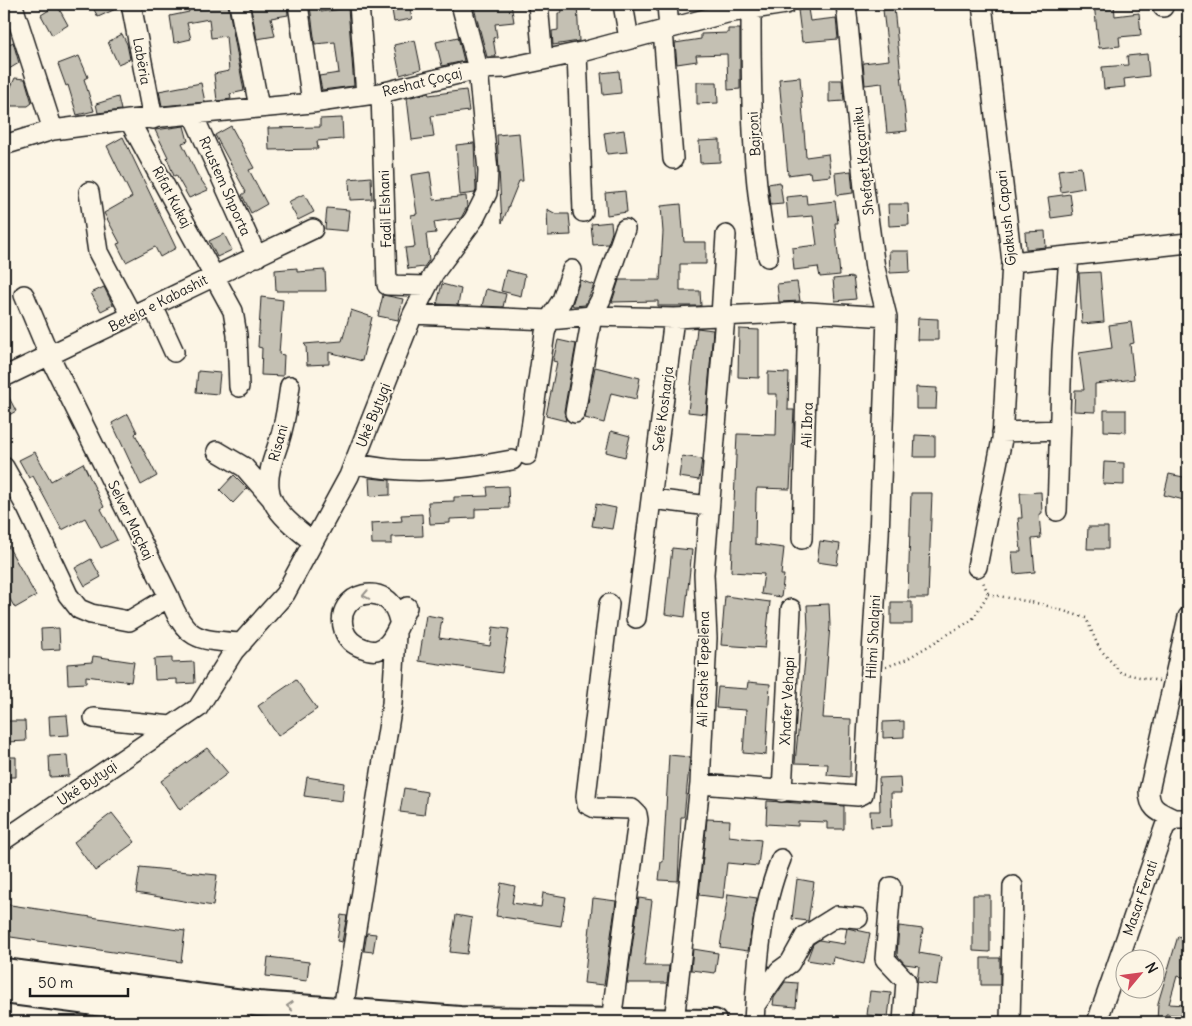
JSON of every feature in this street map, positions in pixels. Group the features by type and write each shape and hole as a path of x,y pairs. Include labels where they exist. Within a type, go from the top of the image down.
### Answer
{"main road":[{"path":"4,971 258,1004 343,1010 387,1018 714,1022"},
{"path":"4,991 240,1022"}],"street":[{"name":"Labëria","path":"131,4 153,119"},
{"path":"239,4 259,107"},
{"path":"298,4 312,103"},
{"path":"359,4 374,94"},
{"name":"Ukë Bytyqi","path":"4,840 198,708 242,643 285,594 354,463 413,314 427,286 434,273 474,219 487,193 488,171 478,69 461,4"},
{"path":"538,4 543,60"},
{"path":"623,4 629,39"},
{"path":"667,4 666,30 673,159"},
{"name":"Reshat Çoçaj","path":"4,145 53,130 128,120 312,103 374,94 478,69 505,68 577,53 727,13 786,4"},
{"name":"Shefqet Kaçaniku","path":"846,4 864,188 875,268 887,317"},
{"name":"Gjakush Capari","path":"977,567 1002,432 1012,262 982,4"},
{"path":"14,8 53,130"},
{"name":"Bajroni","path":"750,10 752,126 760,220 768,257"},
{"path":"577,53 583,212"},
{"name":"Fadil Elshani","path":"374,94 388,285 427,286"},
{"name":"Rrustem Shporta","path":"193,115 256,257"},
{"name":"Rifat Kukaj","path":"128,120 233,311 237,335 239,387"},
{"path":"89,192 98,252 132,316"},
{"name":"Beteja e Kabashit","path":"4,377 50,357 214,275 313,229"},
{"path":"575,412 592,316 601,299 625,229"},
{"name":"Ali Pashë Tepelena","path":"674,1022 700,784 707,638 704,574 723,316 726,235"},
{"path":"1012,262 1188,243"},
{"path":"1057,511 1059,430 1069,256"},
{"path":"354,463 390,469 440,470 457,469 519,458 545,333 549,320 562,300 572,270"},
{"name":"Selver Maçkaj","path":"24,295 50,357 169,598 177,619 192,635 220,642 242,643"},
{"path":"152,306 174,352"},
{"path":"413,314 549,320 592,316 674,318 808,312 887,317"},
{"name":"Ali Ibra","path":"802,539 808,312"},
{"name":"Hilmi Shalqini","path":"700,784 782,792 858,796 863,794 879,536 887,317"},
{"name":"Sefë Kosharja","path":"636,618 674,318"},
{"name":"Risani","path":"272,499 268,488 286,416 290,386"},
{"path":"1002,432 1059,430"},
{"path":"217,451 244,467 288,521 313,542"},
{"path":"4,468 27,508 64,588 79,609 91,614 129,621 169,598"},
{"path":"652,500 709,506"},
{"path":"609,604 586,796 588,804 595,808 632,809 637,814 638,820 611,1021"},
{"name":"Xhafer Vehapi","path":"782,792 791,610"},
{"path":"1181,819 1153,808 1149,802 1149,791 1188,617"},
{"path":"343,1010 392,704 401,621"},
{"path":"94,718 171,726"},
{"name":"Masar Ferati","path":"1097,1022 1165,826 1181,819"},
{"path":"754,1014 759,959 771,884 781,859"},
{"path":"1010,1022 1013,886"},
{"path":"891,887 885,959 906,981 903,1022"},
{"path":"754,1014 779,971 790,963 805,936 837,916 858,918"}],"path":[{"path":"977,567 988,594"},
{"path":"871,673 905,660 972,620 988,594"},
{"path":"988,594 1041,604 1086,618 1099,648 1120,673 1172,684"}],"building":[{"path":"91,4 120,4 120,7 98,17"},
{"path":"187,4 228,4 244,91 230,94 231,99 217,101 214,74 229,71 226,36 211,38 209,19 187,23 191,39 174,43 170,16 189,12"},
{"path":"250,4 287,4 288,15 271,18 275,36 257,39"},
{"path":"391,4 409,4 412,19 394,22"},
{"path":"473,4 490,4 491,7 511,4 514,22 495,24 497,37 493,38 496,57 487,57"},
{"path":"561,4 577,4 579,41 553,45 552,31 558,30 558,13 562,13"},
{"path":"1094,4 1114,4 1115,16 1139,13 1141,35 1119,37 1120,46 1099,48"},
{"path":"57,5 68,25 52,35 41,15"},
{"path":"321,5 321,12 348,8 354,86 322,90 319,76 339,73 335,42 315,44 310,6"},
{"path":"894,8 907,131 887,133 882,83 865,85 863,63 889,60 883,10"},
{"path":"808,9 810,21 836,18 838,39 802,42 798,10"},
{"path":"728,29 740,29 740,89 728,90 727,54 696,55 697,61 677,64 675,43 701,39 701,34 728,33"},
{"path":"122,34 127,44 130,59 118,64 108,42"},
{"path":"458,37 464,61 442,66 436,42"},
{"path":"415,40 421,69 400,75 394,45"},
{"path":"13,42 19,63 9,69 4,61 4,47"},
{"path":"1147,54 1149,76 1124,79 1125,87 1104,89 1102,67 1128,65 1127,56"},
{"path":"79,56 88,77 84,79 94,111 77,115 68,85 66,86 58,64"},
{"path":"619,71 621,93 603,95 601,73"},
{"path":"800,77 806,157 828,154 831,176 811,178 810,172 788,175 779,79"},
{"path":"15,78 25,79 32,103 28,106 11,106 8,93"},
{"path":"829,80 842,80 844,101 829,102"},
{"path":"697,82 717,82 718,103 697,104"},
{"path":"201,83 205,102 162,106 159,91"},
{"path":"466,90 469,111 431,116 434,137 412,140 407,98 428,93 429,95"},
{"path":"118,97 121,110 98,113 96,104"},
{"path":"342,118 343,139 317,141 318,149 269,150 268,128 320,127 320,119"},
{"path":"184,126 188,141 182,143 197,174 208,190 189,198 176,175 174,176 168,157 155,130"},
{"path":"231,126 254,168 249,170 267,204 251,213 242,195 246,192 215,135"},
{"path":"624,130 627,152 607,154 604,133"},
{"path":"519,133 523,181 519,181 502,223 497,135"},
{"path":"123,137 176,248 160,257 155,247 126,262 117,244 120,243 104,213 132,197 107,146"},
{"path":"720,140 720,162 700,163 699,141"},
{"path":"474,143 476,190 475,193 460,195 456,145"},
{"path":"1081,167 1084,188 1061,192 1058,170"},
{"path":"851,171 853,193 837,195 835,173"},
{"path":"430,172 434,200 466,196 467,207 461,218 434,222 436,233 426,234 429,260 424,267 408,269 405,248 415,247 411,215 417,214 411,175"},
{"path":"371,177 372,199 350,200 349,179"},
{"path":"780,182 783,204 771,205 768,184"},
{"path":"625,191 627,212 607,215 605,193"},
{"path":"304,194 314,212 298,220 288,202"},
{"path":"1070,194 1073,215 1051,218 1048,197"},
{"path":"806,195 807,204 835,201 838,223 835,223 840,275 820,277 818,267 794,270 792,248 817,245 813,216 788,218 786,197"},
{"path":"681,204 684,242 706,242 706,264 680,264 680,291 700,291 701,306 658,306 658,301 612,302 619,280 660,280 663,232 661,206"},
{"path":"888,204 908,204 909,225 889,226"},
{"path":"327,208 349,210 347,231 325,229"},
{"path":"547,209 556,214 569,214 571,235 548,236"},
{"path":"611,222 612,232 608,244 593,245 591,224"},
{"path":"1045,231 1046,247 1026,249 1025,232"},
{"path":"224,234 232,250 217,257 209,241"},
{"path":"889,251 909,251 910,272 890,273"},
{"path":"297,268 297,272 325,270 326,291 276,291 275,270"},
{"path":"506,270 525,275 521,296 501,291"},
{"path":"1100,272 1104,322 1082,324 1079,273"},
{"path":"853,277 856,299 835,301 833,279"},
{"path":"580,280 594,285 585,305 574,306 572,305"},
{"path":"797,282 800,301 779,302 777,284"},
{"path":"442,284 461,289 458,305 437,304"},
{"path":"104,287 113,305 101,311 91,293"},
{"path":"486,289 506,294 503,307 482,306"},
{"path":"383,295 403,299 398,320 378,316"},
{"path":"261,297 283,300 279,354 284,355 283,376 261,375 262,348 258,347"},
{"path":"351,310 372,317 362,361 329,352 329,364 307,365 306,346 304,344 342,341"},
{"path":"918,318 938,319 938,340 917,340"},
{"path":"1131,322 1134,343 1130,344 1134,379 1095,384 1095,412 1074,411 1075,390 1084,390 1079,353 1112,348 1109,325"},
{"path":"697,328 713,330 706,414 688,412"},
{"path":"739,329 759,330 759,378 738,377"},
{"path":"558,340 576,344 564,411 566,421 546,416 557,362 553,361"},
{"path":"595,367 640,378 636,399 611,393 604,423 585,418"},
{"path":"198,371 220,373 218,394 196,392"},
{"path":"768,372 789,373 788,410 794,410 790,489 757,488 756,493 755,544 784,548 781,575 784,575 781,597 761,594 764,574 731,572 737,434 776,435 777,394 768,394"},
{"path":"916,387 937,388 936,409 916,409"},
{"path":"4,388 16,411 4,418"},
{"path":"1104,410 1126,410 1126,432 1104,431"},
{"path":"128,414 137,432 135,434 157,476 141,485 112,423"},
{"path":"611,431 630,436 625,457 606,452"},
{"path":"915,435 935,436 935,457 914,457"},
{"path":"35,452 51,481 83,463 104,507 101,509 117,540 101,548 85,518 62,530 33,476 29,478 19,460"},
{"path":"682,456 702,459 699,480 679,477"},
{"path":"1104,462 1124,463 1124,485 1103,484"},
{"path":"1169,474 1188,478 1184,500 1164,495"},
{"path":"234,475 247,488 233,503 220,490"},
{"path":"369,478 390,480 390,495 370,496"},
{"path":"508,486 509,508 475,509 475,518 450,519 450,523 430,524 428,502 454,501 454,497 488,496 487,487"},
{"path":"1041,492 1042,513 1039,514 1041,538 1032,539 1035,572 1014,574 1012,552 1021,552 1018,518 1022,518 1020,493"},
{"path":"911,493 932,493 928,598 908,598"},
{"path":"596,504 616,508 612,529 592,526"},
{"path":"422,514 423,536 392,537 392,544 372,544 371,523 402,521 401,515"},
{"path":"1088,527 1108,527 1108,549 1087,549"},
{"path":"4,539 36,596 15,608 4,589"},
{"path":"820,541 840,544 837,565 817,562"},
{"path":"672,548 692,550 685,617 665,614"},
{"path":"91,559 101,577 85,586 75,568"},
{"path":"725,596 770,602 765,648 721,645"},
{"path":"891,602 912,602 912,624 891,624"},
{"path":"829,604 830,625 823,718 851,719 850,777 827,775 828,764 795,763 808,629 807,605"},
{"path":"426,615 442,618 439,638 490,646 493,627 509,629 502,673 419,661"},
{"path":"59,628 60,649 42,650 41,629"},
{"path":"93,656 134,662 131,682 86,676 86,683 68,684 67,664 92,662"},
{"path":"172,658 172,663 194,662 195,683 177,684 177,679 155,680 154,659"},
{"path":"296,680 317,709 278,736 258,706"},
{"path":"748,682 770,684 766,755 743,753 746,710 716,708 718,687 747,689"},
{"path":"67,715 69,735 50,736 49,716"},
{"path":"6,721 25,721 26,741 8,742"},
{"path":"904,721 904,737 883,738 883,722"},
{"path":"207,748 228,773 180,810 161,781"},
{"path":"67,755 69,776 50,777 49,756"},
{"path":"669,755 690,757 684,817 681,817 678,881 659,880 661,862 663,862"},
{"path":"4,757 16,757 16,777 4,777"},
{"path":"307,777 344,783 342,801 304,796"},
{"path":"900,777 901,793 891,793 892,826 871,827 870,811 880,811 879,778"},
{"path":"404,788 427,792 424,815 400,812"},
{"path":"767,801 844,806 844,829 827,829 827,822 798,821 798,826 766,824"},
{"path":"112,813 135,842 95,871 74,842"},
{"path":"707,819 730,820 729,836 761,840 758,866 727,863 723,898 699,895"},
{"path":"140,867 217,875 213,906 136,893"},
{"path":"797,879 814,882 808,921 792,919"},
{"path":"501,883 515,886 512,903 541,907 543,893 566,897 561,926 496,916"},
{"path":"728,894 757,898 748,951 720,947"},
{"path":"973,895 990,895 990,952 973,951"},
{"path":"593,898 616,901 604,985 584,983"},
{"path":"639,898 652,900 644,966 669,966 667,983 627,983"},
{"path":"4,904 185,931 181,962 4,936"},
{"path":"341,915 347,916 342,942 337,941"},
{"path":"456,915 472,918 467,954 450,952"},
{"path":"899,926 923,929 919,953 941,957 937,985 917,982 919,966 905,964 897,955"},
{"path":"847,928 870,933 864,964 833,957 832,964 807,960 813,944 819,940 844,944"},
{"path":"367,933 376,934 373,952 364,951"},
{"path":"1178,936 1188,939 1188,978 1177,976 1169,1004 1186,1005 1185,1016 1166,1014 1164,1022 1157,1022 1158,1003 1159,998 1164,998 1164,983"},
{"path":"693,949 718,953 715,973 691,970"},
{"path":"268,957 309,962 307,981 266,976"},
{"path":"981,958 1000,958 1000,985 981,985"},
{"path":"785,982 798,983 796,1007 773,1005 774,998"},
{"path":"870,991 891,993 888,1017 867,1015"}]}
